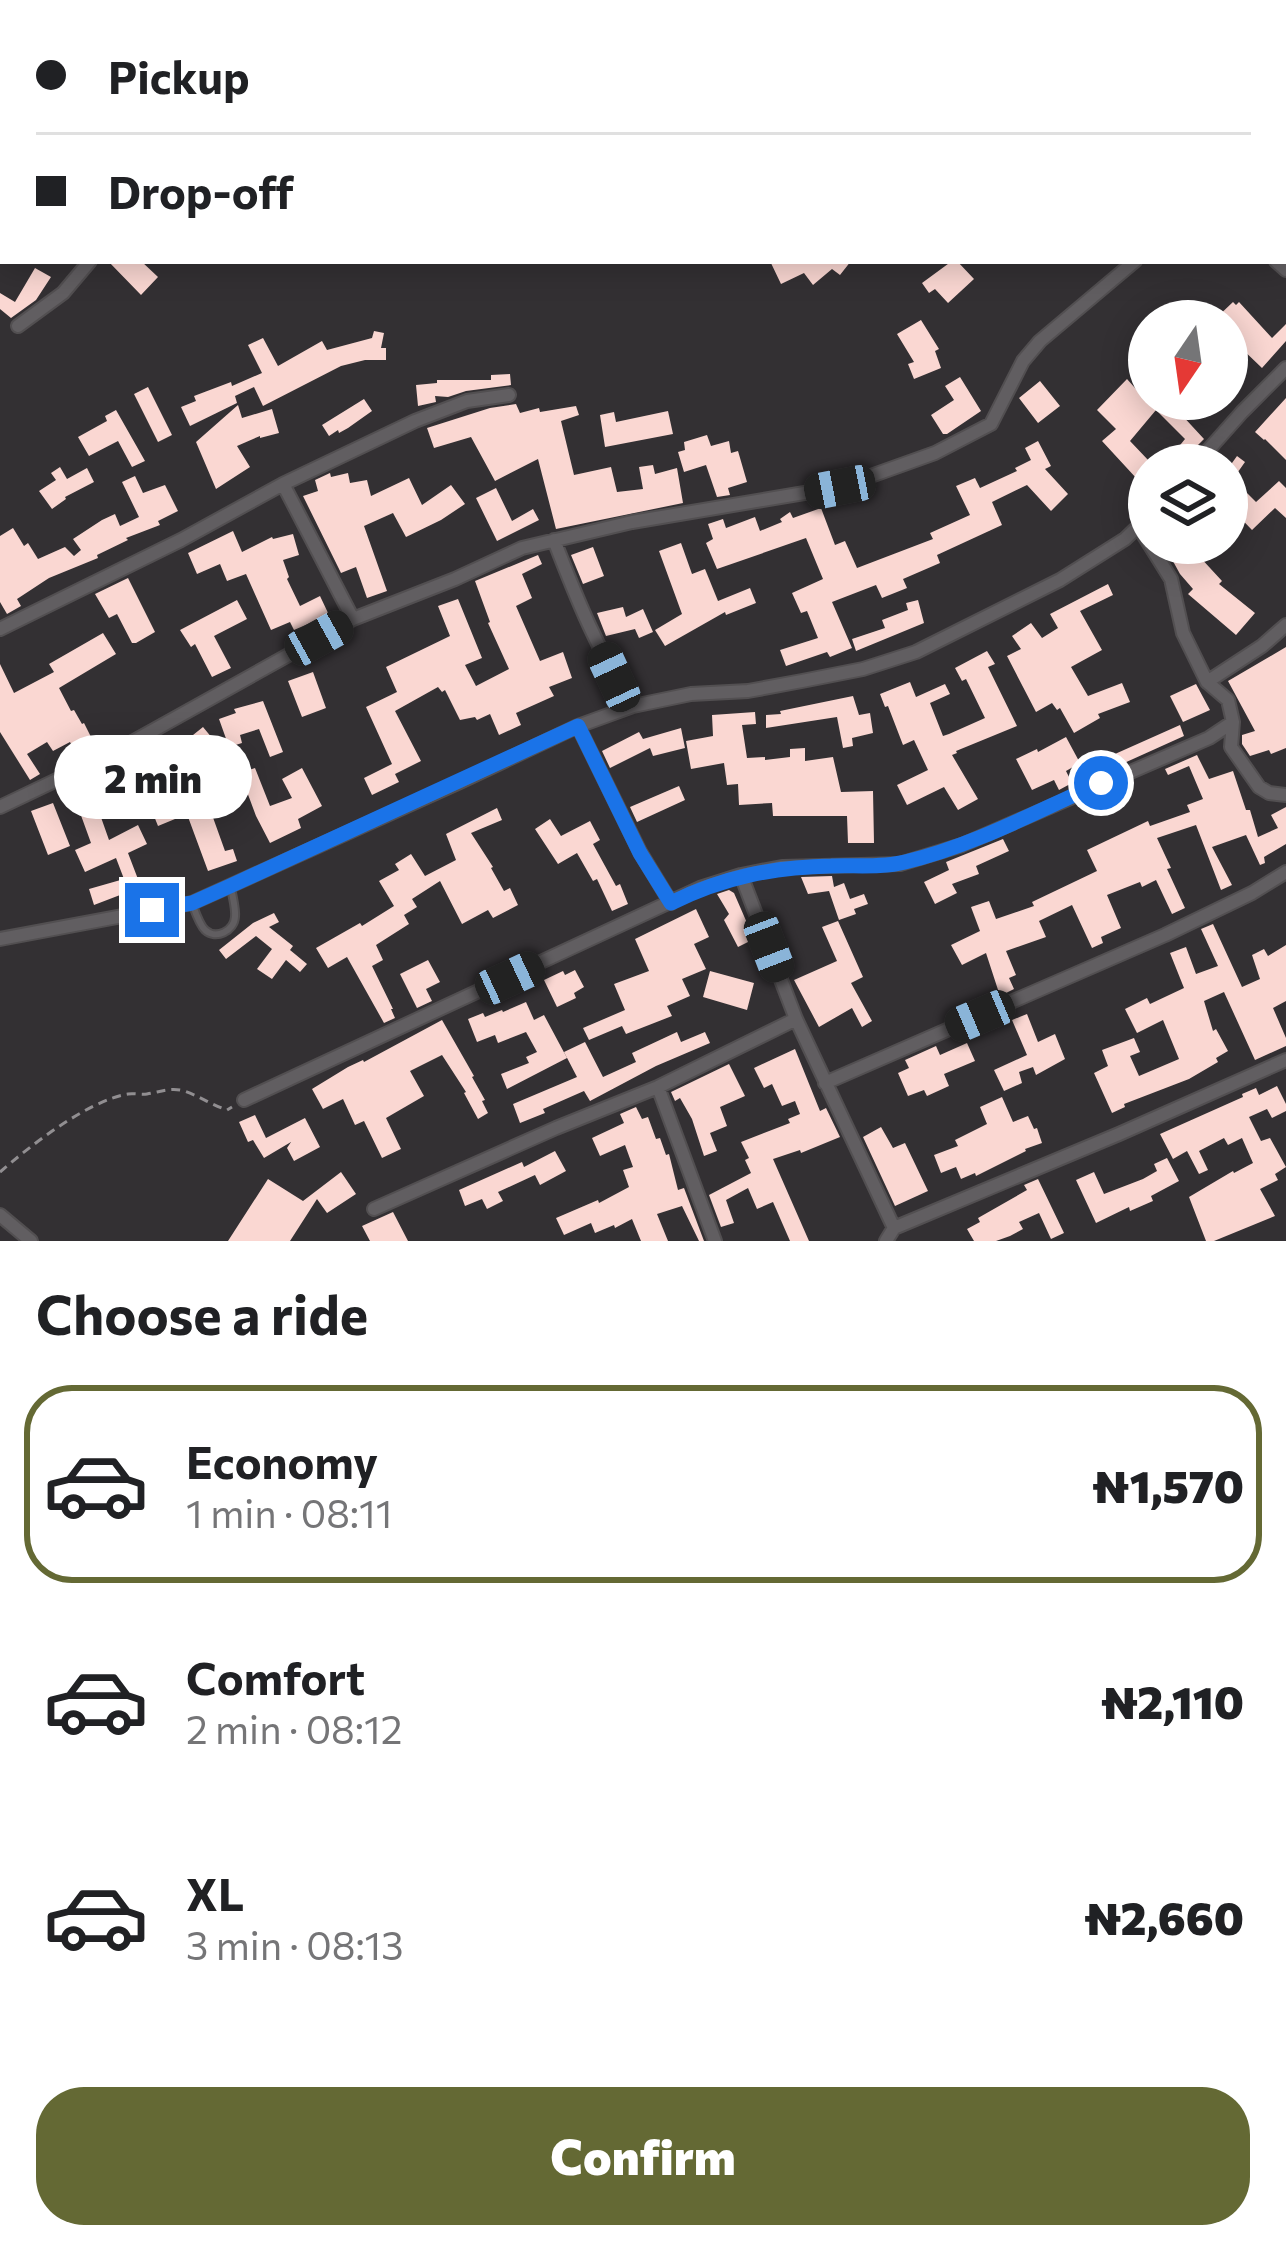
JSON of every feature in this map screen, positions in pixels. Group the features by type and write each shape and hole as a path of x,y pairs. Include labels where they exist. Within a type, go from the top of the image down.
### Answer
{"street":[{"path":"18,326 63,293 87,264"},
{"path":"0,807 110,755 353,620 522,548 632,522 840,487 935,453 991,424 1023,361 1040,341 1131,264"},
{"path":"1214,444 1286,368"},
{"path":"0,629 415,421 467,401 509,395"},
{"path":"283,484 353,620"},
{"path":"0,939 192,903 578,726 633,706 802,681 916,652 1060,580 1128,535"},
{"path":"554,540 575,596 633,706"},
{"path":"1165,564 1183,633 1207,682 1228,700 1231,747 1259,788 1286,796"},
{"path":"1207,682 1286,625"},
{"path":"244,1100 700,888 782,868 900,864 962,845 1209,738 1233,722"},
{"path":"578,726 640,853 671,903"},
{"path":"825,1083 1148,943 1286,872"},
{"path":"742,875 796,1019 894,1228"},
{"path":"374,1209 658,1087 796,1019"},
{"path":"886,1241 894,1228 1286,1060"},
{"path":"658,1087 715,1241"},
{"path":"0,1215 31,1241"}],"lane":[{"path":"192,903 203,928 220,934 236,918 230,886"}],"path":[{"path":"0,1172 47,1134 127,1094 185,1091 227,1110 244,1100"}],"building":[{"path":"111,264 144,264 158,277 141,295"},
{"path":"771,264 849,264 840,275 832,269 813,285 804,273 781,284"},
{"path":"948,264 960,264 974,279 948,303 935,289 929,293 922,283"},
{"path":"35,268 51,277 36,300 11,318 0,309 0,293 15,302"},
{"path":"1248,312 1272,338 1286,324 1286,341 1262,368 1248,355"},
{"path":"921,320 939,349 935,351 941,368 914,379 908,364 914,362 897,334"},
{"path":"374,331 384,333 381,348 386,348 386,360 341,366 263,406 254,387 235,396 237,403 190,426 181,407 196,401 194,396 262,373 248,345 263,338 278,366 322,341 327,350 372,338"},
{"path":"510,374 511,385 435,396 436,402 418,406 416,385 491,380 491,375"},
{"path":"960,377 981,411 943,434 931,415 954,400 945,386"},
{"path":"1127,379 1128,420 1148,420 1130,441 1133,444 1128,444 1128,469 1102,441 1116,429 1097,410"},
{"path":"1040,381 1060,406 1038,423 1019,398"},
{"path":"148,387 172,435 158,442 134,394"},
{"path":"1286,398 1286,460 1255,432"},
{"path":"364,399 372,411 329,436 322,425"},
{"path":"516,404 520,413 576,406 579,415 561,421 574,475 611,467 617,492 643,489 639,467 653,465 655,474 677,468 683,503 556,529 538,459 495,481 471,437 434,448 427,428"},
{"path":"238,405 242,418 272,409 279,433 237,446 250,467 216,489 196,442"},
{"path":"116,410 145,461 132,467 118,441 89,456 78,437 107,421 105,416"},
{"path":"668,411 673,434 605,447 600,415 614,412 616,422"},
{"path":"1166,420 1186,420 1204,439 1199,444 1181,444 1185,439"},
{"path":"707,435 711,446 729,441 731,453 738,451 747,482 728,488 730,495 717,497 706,465 684,472 678,452 685,450 684,442"},
{"path":"1038,441 1051,466 1045,469 1068,494 1051,511 1027,485 992,502 1002,525 937,555 940,563 903,579 907,588 882,598 876,585 832,602 852,648 830,657 827,652 786,666 780,650 818,638 807,611 801,613 792,593 823,579 806,538 717,569 706,543 713,539 708,524 723,519 726,528 755,517 760,531 782,522 790,512 793,518 821,508 835,545 845,541 857,568 933,539 930,533 970,515 956,486 975,478 980,488 1017,471 1031,460 1025,448"},
{"path":"60,467 67,479 87,468 94,482 52,509 39,491 56,480 51,473"},
{"path":"330,473 331,477 348,473 350,483 367,480 371,496 409,478 422,505 451,485 465,504 406,537 393,513 364,526 387,591 367,598 356,567 341,573 303,496 318,491 315,480"},
{"path":"135,476 143,493 165,485 178,511 98,558 49,578 17,599 21,606 7,614 0,602 0,536 13,528 38,559 65,547 74,556 81,550 73,539 102,520 115,514 120,526 139,517 122,482"},
{"path":"1279,481 1286,488 1286,518 1275,508 1252,530 1248,494 1256,502"},
{"path":"496,488 512,521 533,509 539,520 497,541 476,498"},
{"path":"233,531 242,552 272,537 293,534 299,555 283,560 287,579 300,606 320,596 329,615 294,630 290,622 271,630 246,574 227,581 220,564 197,574 188,553"},
{"path":"681,543 692,574 705,569 718,601 750,588 756,603 725,612 665,646 655,630 682,614 659,551"},
{"path":"593,547 604,576 583,584 571,555"},
{"path":"538,555 542,564 522,574 532,598 516,606 540,661 563,652 572,678 549,687 554,696 516,713 521,725 499,735 490,714 460,720 445,690 438,687 395,711 421,761 395,774 399,782 372,795 364,778 392,764 366,707 397,692 386,667 450,636 438,606 458,599 482,658 465,665 476,686 509,669 475,581"},
{"path":"1175,564 1206,564 1222,581 1219,584 1255,613 1236,635 1188,594 1193,589"},
{"path":"128,578 155,632 136,643 117,614 109,618 95,594"},
{"path":"1108,584 1113,595 1080,611 1102,650 1071,667 1088,696 1122,683 1130,702 1098,714 1100,718 1074,733 1052,703 1036,712 1007,656 1021,649 1012,636 1031,623 1042,638 1058,628 1050,614"},
{"path":"237,600 247,619 214,636 231,668 212,677 195,644 191,647 180,630"},
{"path":"918,600 924,623 856,651 852,639 885,628 882,620 908,610 906,603"},
{"path":"623,607 626,617 643,609 653,632 639,638 635,629 606,636 597,613"},
{"path":"103,633 116,654 59,688 97,749 78,757 70,742 53,751 47,742 27,754 40,774 30,780 0,732 0,664 14,693 54,672 49,664"},
{"path":"1286,647 1286,748 1250,756 1242,735 1255,731 1228,681"},
{"path":"987,651 995,664 988,667 1017,726 952,755 978,799 958,810 944,787 907,805 897,785 928,770 914,740 903,745 880,694 910,682 916,697 945,684 950,694 930,703 943,736 949,734 985,718 966,679 962,681 955,668"},
{"path":"313,672 326,708 302,717 288,681"},
{"path":"1196,684 1210,710 1183,722 1170,696"},
{"path":"853,696 859,715 870,713 873,733 852,738 853,746 843,748 837,717 766,728 766,715"},
{"path":"263,701 283,752 270,757 259,729 240,735 242,743 229,747 219,719"},
{"path":"755,712 756,724 742,725 747,758 790,757 790,749 805,748 805,761 833,757 841,792 873,791 874,843 848,843 847,816 773,816 772,803 739,805 738,784 727,785 724,763 691,769 686,741 713,736 712,715"},
{"path":"1180,725 1184,736 1102,773 1097,762"},
{"path":"203,727 222,750 206,764 217,779 204,788 186,764 201,753 188,739"},
{"path":"681,728 685,748 653,756 650,748 610,768 602,751 639,732 643,739"},
{"path":"1066,737 1080,763 1066,771 1072,783 1059,790 1054,780 1032,790 1016,759"},
{"path":"1197,755 1209,779 1233,771 1258,837 1278,828 1271,815 1286,807 1286,844 1264,857 1260,865 1246,835 1212,847 1232,885 1221,890 1196,825 1157,838 1185,908 1172,914 1156,880 1107,895 1121,928 1101,937 1103,943 1092,948 1072,905 1039,921 1046,937 1006,951 1016,975 1009,978 1014,989 1000,996 986,953 962,965 951,945 980,931 971,907 989,901 996,919 1034,906 1032,902 1097,871 1087,850 1148,821 1150,826 1190,812 1187,805 1203,799 1189,766 1168,775 1165,769"},
{"path":"139,757 175,819 158,826 144,791 125,765"},
{"path":"106,768 120,795 97,806 109,840 138,825 147,844 128,853 141,887 94,905 89,889 124,879 116,858 85,872 75,850 91,843 70,785"},
{"path":"255,768 270,806 292,798 282,779 302,768 322,806 298,819 301,828 270,843 240,773"},
{"path":"679,786 685,800 637,822 630,807"},
{"path":"206,798 225,851 233,849 237,861 208,871 184,806"},
{"path":"53,803 70,846 48,855 31,811"},
{"path":"497,808 502,820 471,833 504,891 510,888 518,905 493,918 488,910 462,924 440,881 412,899 417,907 404,915 409,924 376,945 383,960 372,966 395,1018 384,1023 347,957 328,968 316,948 394,906 379,881 399,870 395,864 411,854 425,876 456,860 446,834"},
{"path":"550,819 561,836 590,821 600,840 593,844 628,904 612,911 597,879 593,881 577,853 558,864 535,829"},
{"path":"1003,839 1009,851 976,866 979,874 952,884 957,893 935,904 924,882 949,870 946,862"},
{"path":"832,876 834,887 844,883 850,899 864,894 868,904 839,920 829,891 808,894 801,877"},
{"path":"729,890 754,939 738,947 724,920 729,914 717,894"},
{"path":"696,909 709,937 694,944 706,969 682,979 690,996 667,1006 672,1016 626,1034 622,1026 589,1040 583,1028 625,1010 614,984 649,971 635,939"},
{"path":"274,913 279,922 269,927 307,964 300,972 286,960 272,979 257,969 272,949 256,936 226,959 219,950"},
{"path":"838,921 863,977 851,983 872,1021 862,1027 852,1008 819,1027 794,980 837,961 822,927"},
{"path":"1213,924 1242,987 1260,979 1252,955 1264,949 1268,956 1286,945 1286,1001 1273,1008 1286,1046 1255,1060 1224,992 1204,1001 1213,1031 1228,1051 1216,1058 1218,1062 1112,1113 1094,1073 1108,1066 1102,1050 1134,1038 1140,1052 1130,1056 1139,1076 1179,1059 1163,1020 1137,1033 1125,1009 1147,998 1150,1004 1184,988 1170,953 1186,947 1196,974 1218,966 1201,929"},
{"path":"428,960 440,982 426,989 432,1001 417,1008 400,974"},
{"path":"575,970 584,987 574,993 576,998 557,1007 544,980"},
{"path":"710,971 754,983 747,1010 703,997"},
{"path":"526,1002 534,1020 544,1015 567,1058 507,1089 501,1074 529,1063 526,1057 537,1052 526,1032 498,1043 495,1035 477,1042 468,1019"},
{"path":"1027,1014 1038,1042 1055,1034 1065,1059 1036,1075 1033,1067 1019,1072 1022,1083 1004,1091 994,1070 1027,1055 1012,1020"},
{"path":"442,1020 474,1076 488,1113 478,1119 442,1055 410,1071 424,1096 386,1118 401,1149 382,1158 364,1121 355,1125 343,1099 323,1109 312,1089"},
{"path":"677,1032 681,1042 705,1032 710,1043 590,1101 584,1091 520,1123 513,1104 577,1077 564,1052 585,1042 603,1077 636,1062 632,1053"},
{"path":"967,1043 975,1061 944,1074 949,1086 927,1096 924,1090 908,1096 898,1073 909,1068 905,1060 936,1046 940,1055"},
{"path":"795,1049 820,1111 826,1108 840,1137 773,1159 809,1241 790,1241 773,1202 757,1209 748,1188 726,1200 734,1223 721,1227 709,1195 751,1173 741,1142 790,1123 788,1119 800,1114 795,1101 782,1106 772,1084 764,1088 754,1068"},
{"path":"729,1064 745,1096 720,1107 727,1126 710,1133 717,1151 704,1156 692,1119 671,1092"},
{"path":"1277,1086 1286,1111 1272,1118 1267,1109 1249,1117 1261,1141 1270,1138 1286,1167 1275,1174 1278,1180 1260,1189 1275,1216 1206,1241 1189,1197 1253,1163 1242,1138 1228,1145 1224,1138 1199,1151 1208,1170 1199,1174 1187,1151 1173,1159 1160,1134 1256,1088 1259,1095"},
{"path":"1002,1097 1013,1122 1028,1116 1042,1143 976,1176 961,1179 956,1167 941,1173 934,1155 958,1146 955,1140 987,1124 980,1107"},
{"path":"636,1107 642,1119 648,1117 656,1139 660,1138 669,1154 678,1190 684,1188 704,1241 699,1241 682,1206 657,1214 668,1241 641,1241 632,1219 595,1233 591,1223 564,1235 556,1218 629,1187 623,1170 633,1167 625,1145 600,1156 592,1138 624,1123 620,1114"},
{"path":"255,1115 266,1138 305,1118 320,1147 294,1161 287,1148 291,1142 264,1158 253,1140 248,1142 239,1122"},
{"path":"881,1127 893,1148 905,1143 928,1191 895,1206 863,1137"},
{"path":"555,1151 566,1171 540,1185 535,1175 498,1192 503,1201 487,1209 482,1199 465,1206 459,1190"},
{"path":"1167,1158 1179,1181 1151,1196 1153,1201 1096,1223 1076,1180 1094,1172 1104,1194 1157,1171 1154,1164"},
{"path":"341,1172 356,1194 327,1213 317,1199 290,1241 228,1241 268,1179 303,1201"},
{"path":"1038,1179 1064,1233 1051,1239 1039,1213 1019,1222 1023,1229 1010,1236 974,1241 967,1229 980,1222 978,1218"},
{"path":"393,1212 408,1241 370,1241 362,1226"}],"route":[{"path":"152,910 192,903 578,726 640,853 671,903 700,888 782,868 900,864 962,845 1101,783"}]}
